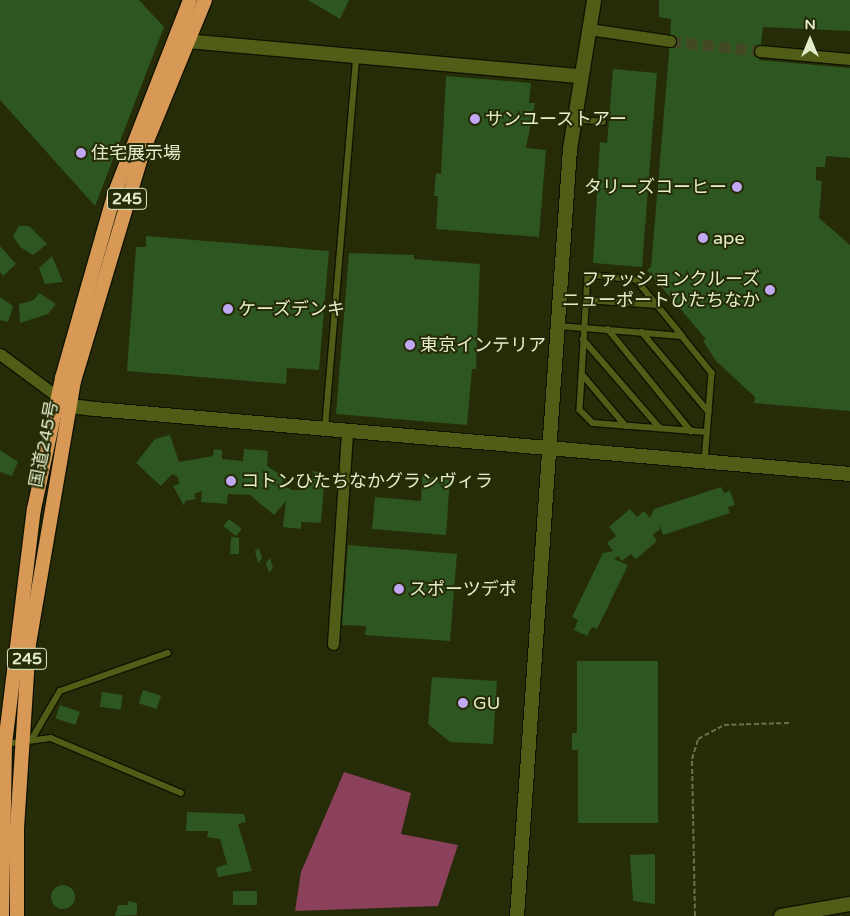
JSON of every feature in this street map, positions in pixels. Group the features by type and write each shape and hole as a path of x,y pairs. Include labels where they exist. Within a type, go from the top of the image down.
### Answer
{"highway":[{"name":"国道245号","path":"2,916 3,744 34,509 58,397 114,195 190,0"},
{"name":"国道245号","path":"17,916 36,590 70,406 127,200 186,41 205,0"}],"street":[{"path":"517,916 556,326 573,119 578,76 594,0"},
{"path":"588,29 670,41"},
{"path":"186,41 578,76"},
{"path":"760,51 850,59"},
{"path":"0,354 70,406 850,474"},
{"path":"333,644 347,431"},
{"path":"781,916 850,904"}],"lane":[{"path":"325,429 356,57"},
{"path":"573,119 603,122"},
{"path":"705,462 712,373 636,280 588,275 580,410 593,423 707,432"},
{"path":"586,300 657,305"},
{"path":"556,326 682,336"},
{"path":"608,329 691,431"},
{"path":"642,332 709,412"},
{"path":"583,339 660,428"},
{"path":"582,374 626,426"},
{"path":"27,738 60,691 168,653"},
{"path":"3,744 27,738 51,738 113,760 181,793"}],"path":[{"path":"695,916 692,759 698,739 724,724 790,723"}],"shaded area":[{"path":"344,772 411,793 401,834 458,845 438,906 295,911 301,872"}],"building":[{"name":"住宅展示場","path":"0,0 139,0 164,27 95,206 0,100"},
{"path":"308,0 349,0 340,19"},
{"path":"659,0 850,0 850,31 763,27 759,60 850,68 850,158 826,156 825,167 816,167 816,180 822,181 819,218 850,245 850,411 754,403 755,397 716,361 703,341 706,339 647,270 651,267 671,19 659,17"},
{"path":"613,69 657,73 642,267 593,263 600,142 607,143"},
{"path":"446,76 531,83 529,103 535,103 526,148 546,150 539,237 436,229 438,196 434,196 436,173 441,174"},
{"path":"19,226 29,226 47,244 33,255 20,247 13,236"},
{"name":"ケーズデンキ","path":"146,236 329,251 319,370 287,368 286,384 127,371 136,247 146,247"},
{"path":"0,246 16,264 3,276 0,272"},
{"name":"東京インテリア","path":"349,253 414,255 414,259 480,264 476,369 472,369 467,425 336,414"},
{"path":"52,256 63,282 45,284 39,268"},
{"path":"39,293 56,304 48,314 20,323 19,304 34,300"},
{"path":"0,297 13,306 8,322 0,320"},
{"name":"コトンひたちなかグランヴィラ","path":"170,435 179,462 213,456 214,449 222,450 222,459 243,461 244,449 268,451 267,466 285,478 281,484 292,490 304,490 312,484 313,471 325,473 321,523 301,522 301,529 283,527 286,501 274,515 250,495 228,494 227,504 201,502 202,491 194,494 196,499 185,501 184,506 173,486 179,484 178,477 172,474 161,486 136,463 155,439"},
{"path":"0,450 18,462 12,476 0,472"},
{"path":"422,476 450,478 446,535 372,529 375,497 421,501"},
{"path":"721,487 724,493 730,491 735,505 728,507 730,513 663,535 658,521 660,529 653,535 657,541 636,559 631,554 622,561 618,556 614,559 628,565 597,629 592,627 587,636 574,630 578,620 572,617 603,553 613,551 607,543 616,536 609,527 630,509 637,517 644,511 650,518 654,509"},
{"path":"229,519 242,529 236,536 223,526"},
{"path":"231,537 239,538 239,554 230,554"},
{"name":"スポーツデポ","path":"348,545 457,554 450,641 365,635 366,626 342,625"},
{"path":"259,548 262,558 258,563 255,551"},
{"path":"270,558 273,568 269,573 266,563"},
{"path":"577,661 658,661 658,823 578,823 578,750 572,750 572,733 577,733"},
{"name":"GU","path":"432,677 497,681 493,744 450,742 428,724"},
{"path":"143,690 161,696 157,709 139,703"},
{"path":"102,692 123,695 121,710 100,707"},
{"path":"60,705 80,712 75,725 55,718"},
{"path":"187,812 244,814 246,822 238,824 252,871 218,877 216,868 227,864 220,839 207,837 208,831 186,831"},
{"path":"655,854 655,904 633,901 630,855"},
{"path":"63,885 71,889 75,897 71,905 63,909 55,905 51,897 55,889"},
{"path":"233,891 257,891 257,905 233,905"},
{"path":"128,901 137,903 137,915 115,916 118,905 128,905"}],"tunnel":[{"path":"670,41 760,51"}],"place":[{"name":"サンユーストアー","path":"475,119"},
{"name":"住宅展示場","path":"81,153"},
{"name":"タリーズコーヒー","path":"737,187"},
{"name":"ape","path":"703,238"},
{"name":"ファッションクルーズ ニューポートひたちなか","path":"770,290"},
{"name":"ケーズデンキ","path":"228,309"},
{"name":"東京インテリア","path":"410,345"},
{"name":"コトンひたちなかグランヴィラ","path":"231,481"},
{"name":"スポーツデポ","path":"399,589"},
{"name":"GU","path":"463,703"}]}
